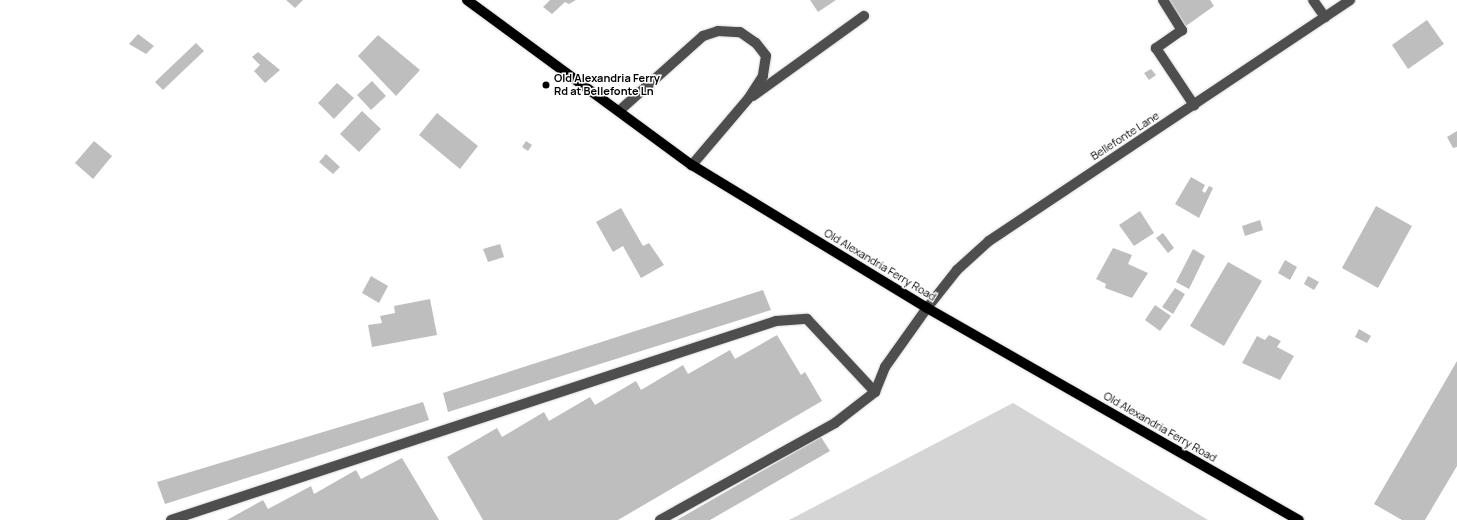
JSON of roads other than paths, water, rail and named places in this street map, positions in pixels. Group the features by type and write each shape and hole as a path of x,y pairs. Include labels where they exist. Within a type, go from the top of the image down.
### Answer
{"main road":[{"name":"Old Alexandria Ferry Road","path":"467,0 692,164 927,308 1299,520"}],"street":[{"path":"1163,0 1182,30 1156,48 1194,105"},
{"path":"1314,0 1325,17"},
{"name":"Bellefonte Lane","path":"875,392 885,368 927,308 958,270 989,241 1350,0"},
{"path":"748,99 852,28 864,16"},
{"path":"620,111 703,36 718,31 740,32 756,43 766,56 763,76 748,99 692,164"},
{"path":"171,520 776,321 807,320 875,392 835,423 660,520"}],"place":[{"name":"Old Alexandria Ferry Rd at Bellefonte Ln","path":"546,85"}]}
